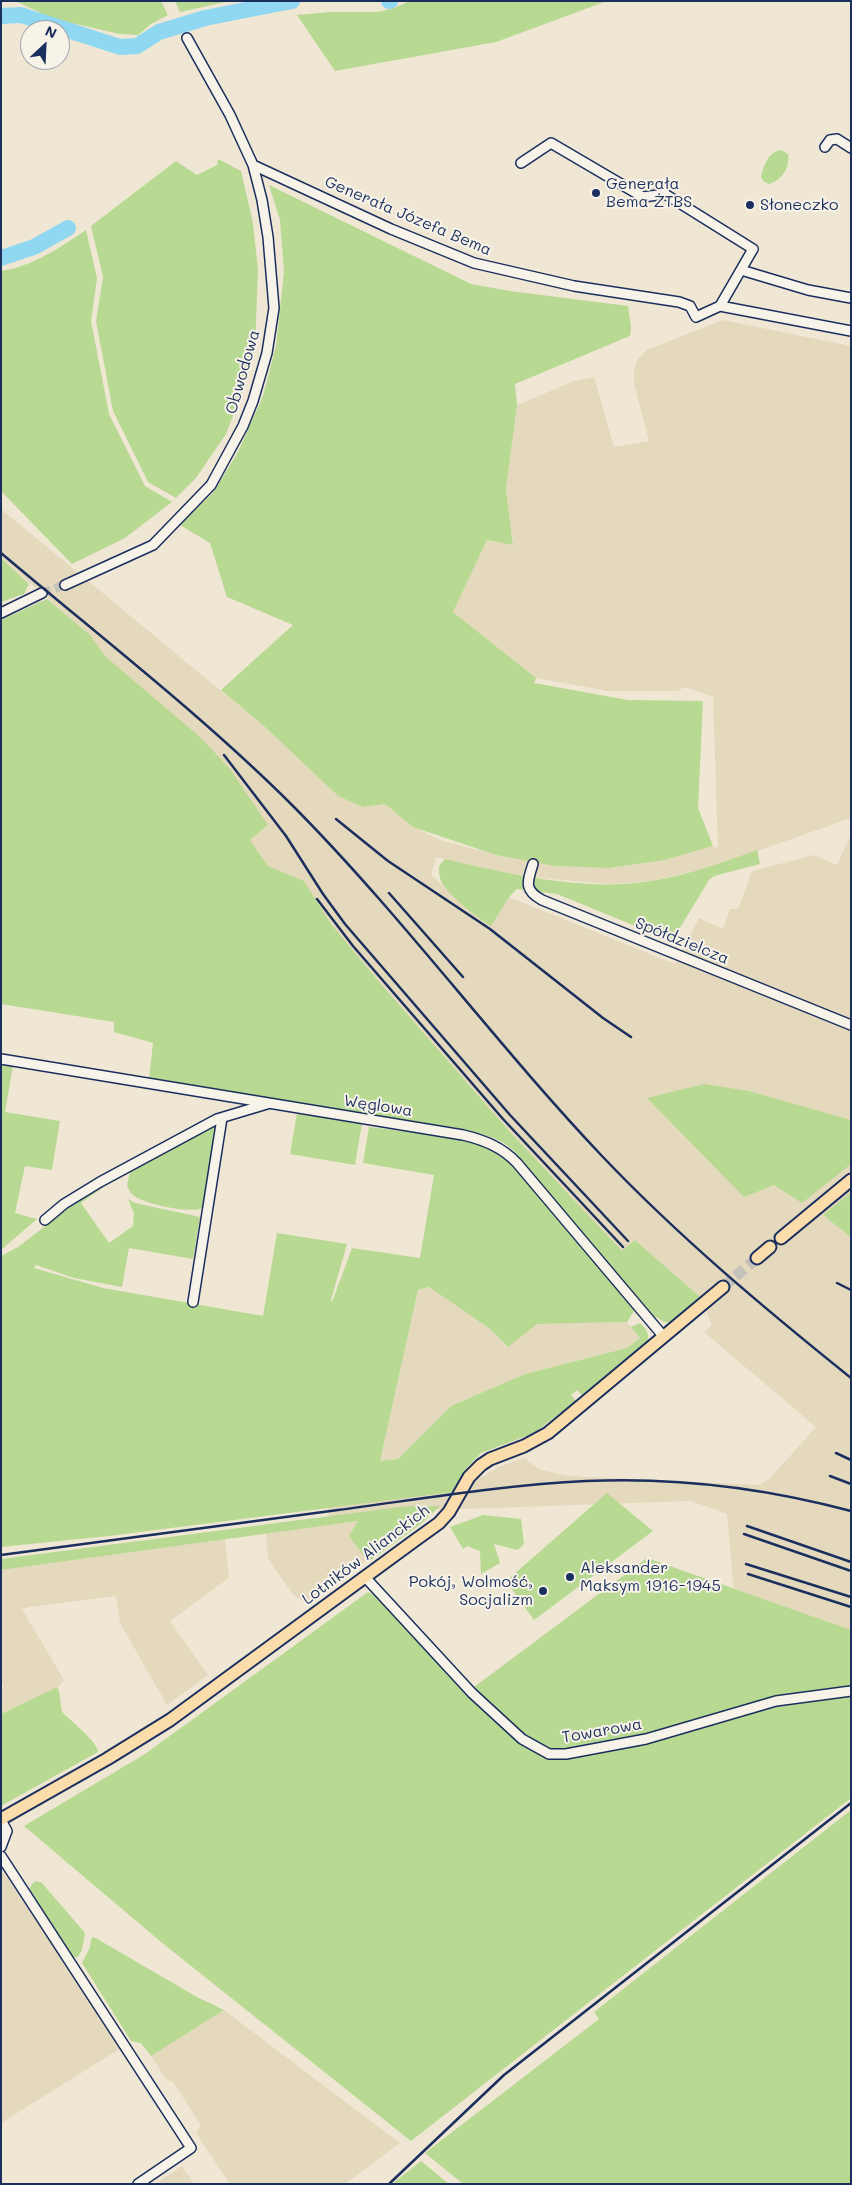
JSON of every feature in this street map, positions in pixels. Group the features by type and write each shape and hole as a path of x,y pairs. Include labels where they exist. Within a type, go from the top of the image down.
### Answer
{"main road":[{"path":"781,1238 851,1180"},
{"path":"757,1258 770,1247"},
{"name":"Lotników Alianckich","path":"1,1820 170,1720 365,1577 439,1522 449,1512 469,1477 481,1465 490,1459 524,1446 548,1434 723,1287"}],"street":[{"name":"Obwodowa","path":"65,585 153,546 211,485 243,426 253,401 267,353 274,308 268,237 262,200 253,165 230,116 187,38"},
{"path":"825,147 830,140 837,139 851,148"},
{"path":"521,162 551,143 643,197 665,194 753,249 720,306 851,331"},
{"name":"Generała Józefa Bema","path":"253,165 391,228 474,263 574,286 679,302 690,306 696,317 720,306"},
{"path":"740,270 808,290 851,298"},
{"path":"1,613 42,593"},
{"name":"Spółdzielcza","path":"533,864 528,881 529,890 542,900 851,1025"},
{"name":"Węglowa","path":"1,1058 463,1135 486,1141 504,1151 585,1241 664,1337"},
{"path":"45,1220 64,1204 100,1182 222,1118 270,1103"},
{"path":"193,1302 222,1118"},
{"name":"Towarowa","path":"365,1577 472,1693 522,1738 549,1754 566,1754 646,1739 776,1700 851,1691"},
{"path":"1,1820 7,1831 1,1848"},
{"path":"1,1856 191,2148 138,2184"}],"shaded area":[{"path":"723,320 851,346 851,818 710,868 651,881 609,884 540,878 511,874 436,857 431,875 480,919 491,925 509,897 675,964 699,918 723,929 730,909 738,909 752,871 814,855 837,865 851,834 851,1633 734,1592 727,1514 691,1501 404,1511 330,1520 326,1504 482,1477 499,1467 524,1458 541,1470 568,1476 760,1485 771,1477 816,1427 704,1332 712,1325 700,1297 635,1240 622,1252 510,1132 380,983 331,924 304,881 268,866 250,840 268,825 197,740 105,656 89,635 1,558 1,509 265,727 338,796 363,807 385,804 413,827 440,840 496,855 554,866 609,868 665,860 713,846 718,848 713,697 685,687 677,691 608,691 536,678 453,612 487,540 513,544 506,489 517,405 574,381 594,377 614,447 649,441 634,384 634,370 638,359 647,350"},
{"path":"429,1287 490,1329 507,1347 537,1324 627,1322 640,1338 627,1348 525,1374 451,1406 398,1459 380,1461 418,1290"},
{"path":"359,1521 349,1536 367,1560 306,1603 293,1594 268,1559 266,1533"},
{"path":"225,1539 229,1578 170,1621 208,1675 167,1705 120,1623 116,1596 30,1607 22,1609 64,1680 59,1686 1,1714 1,1694 4,1685 1,1684 1,1570"},
{"path":"4,1873 121,2048 1,2123 1,1874"},
{"path":"224,2010 400,2143 345,2184 230,2184 196,2133 201,2125 173,2082 167,2080 151,2056"},
{"path":"182,2166 194,2184 155,2184"}],"green space":[{"path":"15,1 161,1 168,15 151,24 138,35 120,34 70,23 70,20 54,19"},
{"path":"175,1 230,1 180,12"},
{"path":"410,1 607,1 496,42 335,71 297,15 330,12 378,12"},
{"path":"781,150 788,154 788,164 784,173 774,182 769,184 764,182 761,177 767,160 773,153"},
{"path":"218,159 241,171 253,223 258,270 255,347 243,390 226,434 196,478 176,498 148,482 113,411 96,321 103,277 91,226 176,161 197,175 217,165"},
{"path":"269,185 471,284 510,291 628,306 631,327 630,336 515,384 517,405 506,489 513,545 487,540 453,612 536,678 534,683 628,700 703,701 698,808 713,846 665,860 609,868 554,866 496,855 413,827 385,804 363,807 338,796 265,727 221,690 293,625 227,597 210,543 180,525 213,493 238,452 263,396 276,346 284,272 280,220"},
{"path":"86,230 97,278 91,321 109,414 145,486 172,502 125,538 72,564 1,491 1,271 34,261"},
{"path":"1,558 29,584 24,594 1,602"},
{"path":"47,599 90,635 105,656 200,737 230,769 268,825 250,840 268,866 304,881 331,924 510,1132 622,1251 635,1240 700,1297 670,1322 654,1318 527,1169 515,1152 500,1141 459,1129 149,1080 153,1043 114,1032 114,1022 1,1004 1,620"},
{"path":"757,850 760,864 714,876 709,880 672,941 557,894 517,889 509,897 491,926 454,897 443,884 439,872 439,866 445,859 547,880 574,883 626,884 651,881 692,872"},
{"path":"1,1064 13,1066 5,1112 60,1121 52,1170 25,1166 15,1213 37,1219 1,1250"},
{"path":"704,1084 749,1091 851,1120 851,1164 802,1203 774,1185 744,1197 647,1098"},
{"path":"297,1113 362,1123 355,1165 290,1154"},
{"path":"214,1124 217,1131 202,1208 188,1210 167,1207 146,1202 131,1193 127,1185 130,1172 157,1154"},
{"path":"369,1127 460,1138 486,1145 510,1161 633,1306 634,1311 627,1322 537,1324 508,1347 490,1329 429,1287 418,1290 380,1461 398,1459 451,1406 525,1374 627,1348 640,1338 631,1327 640,1323 647,1331 647,1342 582,1395 577,1390 571,1395 576,1401 534,1433 481,1453 466,1469 453,1492 109,1536 1,1547 1,1256 18,1247 93,1189 118,1177 81,1203 109,1243 133,1226 134,1213 128,1199 135,1203 200,1217 193,1259 129,1248 122,1287 74,1278 36,1265 34,1268 103,1288 263,1316 277,1233 347,1244 332,1302 352,1248 420,1258 434,1175 363,1163"},
{"path":"851,1192 851,1237 823,1215"},
{"path":"607,1493 653,1531 534,1620 506,1581"},
{"path":"407,1506 440,1506 421,1524 368,1562 349,1536 358,1521 1,1570 1,1559"},
{"path":"483,1515 521,1519 524,1544 518,1550 494,1544 500,1563 481,1574 480,1551 467,1546 463,1549 450,1527"},
{"path":"647,1558 851,1630 851,1798 411,2141 161,1942 24,1826 145,1754 368,1592 374,1595 466,1693"},
{"path":"57,1687 63,1713 89,1737 98,1752 1,1806 1,1714"},
{"path":"851,1810 851,2184 463,2184 425,2153 599,2019 594,2012"},
{"path":"36,1881 42,1883 85,1933 82,1950 78,1957 71,1958 28,1896 31,1885"},
{"path":"94,1937 197,1997 224,2010 151,2056 141,2043 131,2041 82,1963 90,1947 91,1939"},
{"path":"421,2161 449,2184 392,2184"}],"waterway":[{"path":"1,16 21,15 120,47 137,46 159,32 205,18 292,1"},
{"path":"1,258 34,247 68,228"}],"tunnel":[{"path":"42,593 65,585"},
{"path":"723,1287 757,1258"}],"railway":[{"path":"1,553 150,677 259,773 294,807 373,892 524,1069 631,1186 723,1271 851,1378"},
{"path":"224,755 286,836 323,894 345,924 510,1115 628,1241"},
{"path":"336,819 388,861 490,929 603,1018 631,1037"},
{"path":"389,893 463,977"},
{"path":"317,899 353,946 503,1119 623,1247"},
{"path":"837,1283 851,1290"},
{"path":"836,1453 851,1460"},
{"path":"830,1476 851,1484"},
{"path":"1,1555 462,1493 586,1481 653,1481 720,1486 786,1496 851,1511"},
{"path":"747,1526 851,1562"},
{"path":"744,1534 851,1571"},
{"path":"746,1564 851,1597"},
{"path":"748,1574 851,1607"},
{"path":"389,2184 504,2075 851,1803"}],"place":[{"name":"Generała Bema ŻTBS","path":"596,193"},
{"name":"Słoneczko","path":"750,205"},
{"name":"Aleksander Maksym 1916-1945","path":"570,1577"},
{"name":"Pokój, Wolmość, Socjalizm","path":"543,1591"}]}
